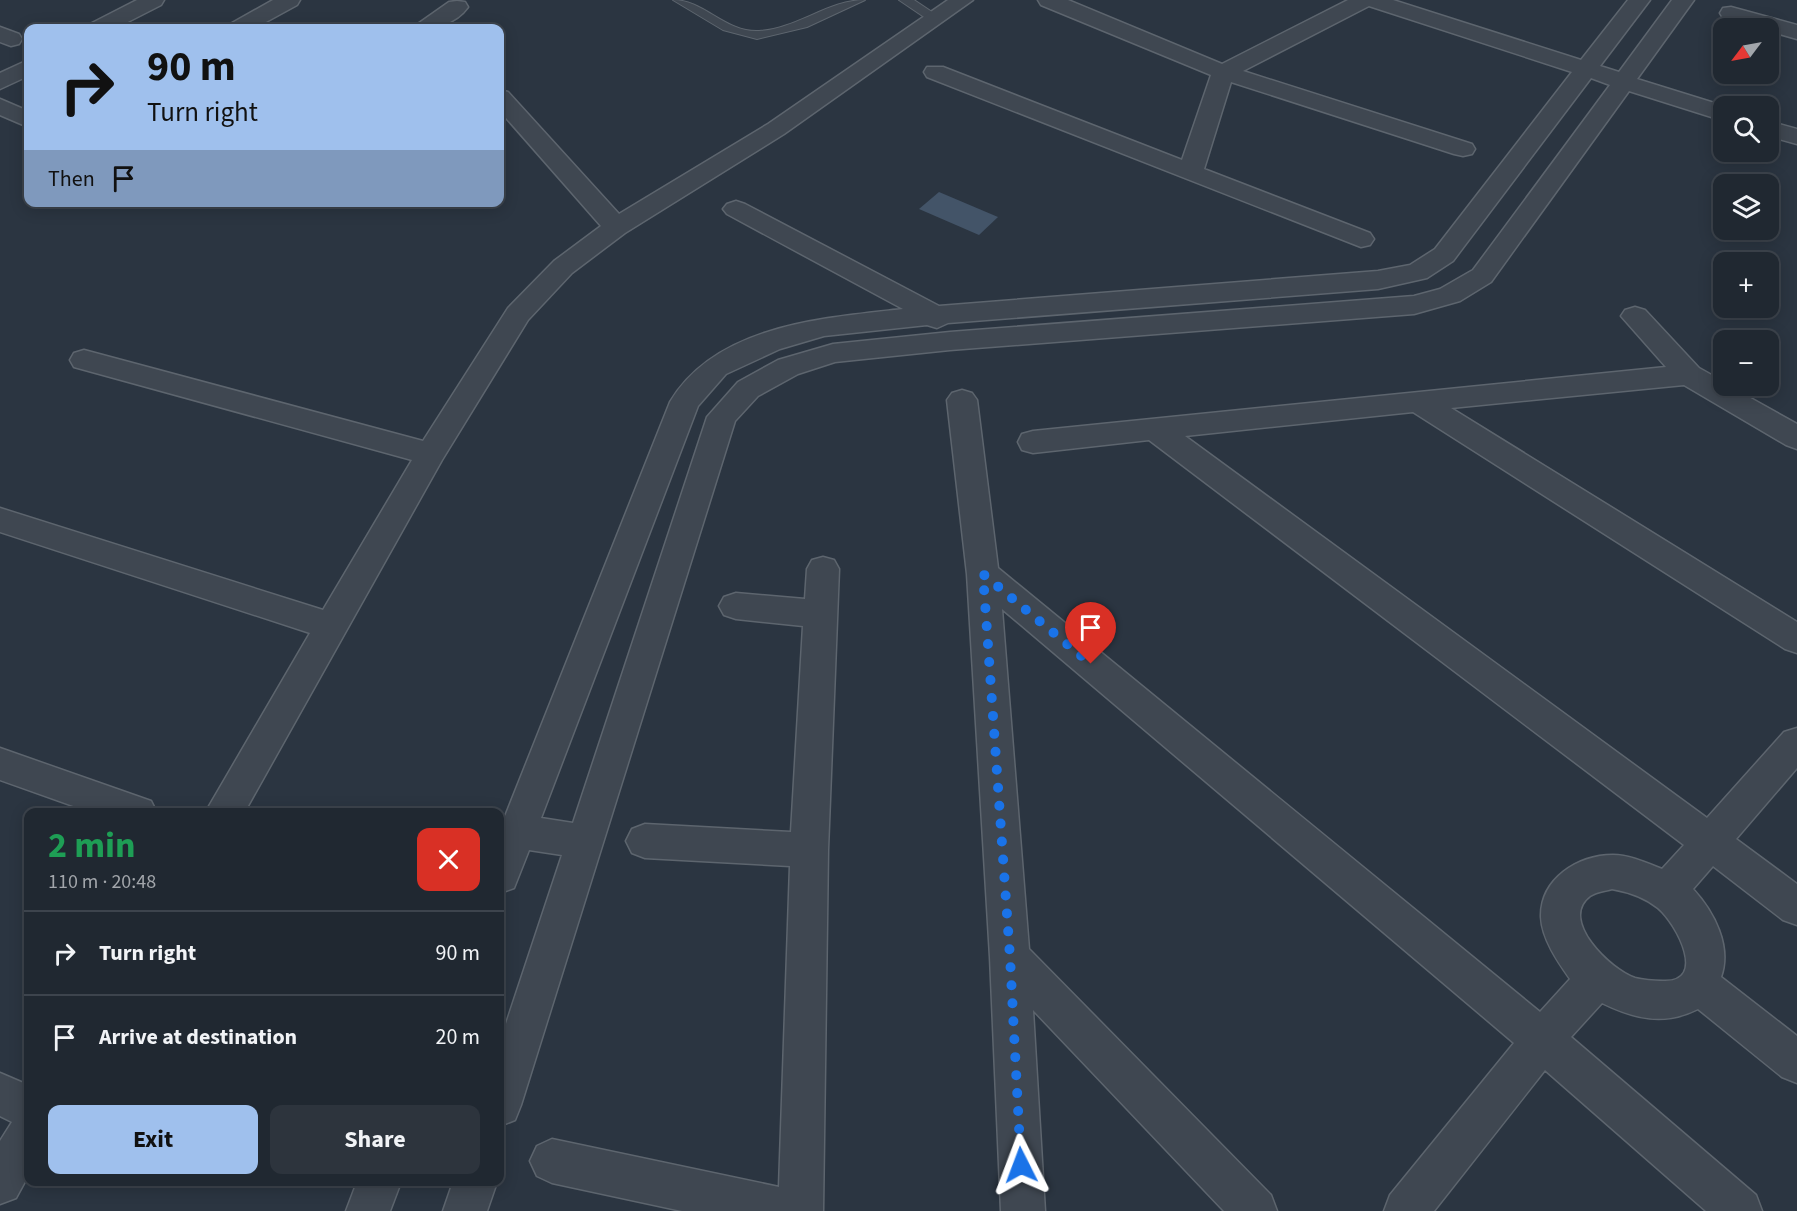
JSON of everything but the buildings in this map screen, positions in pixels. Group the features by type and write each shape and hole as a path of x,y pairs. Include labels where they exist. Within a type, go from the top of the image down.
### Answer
{"street":[{"path":"108,24 153,0"},
{"path":"247,24 289,0"},
{"path":"227,808 430,454 518,314 562,267 616,227 776,129 962,0"},
{"path":"1049,0 1223,72 1463,149"},
{"path":"1190,173 1223,72 1365,0"},
{"path":"1371,0 1713,110"},
{"path":"504,866 685,402 716,368 770,342 824,327 934,315 1378,280 1418,272 1444,255 1639,0"},
{"path":"504,1093 722,417 748,389 788,366 833,353 950,341 1414,305 1450,295 1482,276 1683,0"},
{"path":"429,24 457,7"},
{"path":"1731,13 1797,32"},
{"path":"0,82 24,69"},
{"path":"935,72 1361,239"},
{"path":"504,101 616,227"},
{"path":"0,106 24,118"},
{"path":"1779,131 1797,137"},
{"path":"1514,164 1554,178"},
{"path":"736,209 934,315 950,341"},
{"path":"1635,316 1689,375 1797,438"},
{"path":"84,360 430,454"},
{"path":"1034,442 1689,375"},
{"path":"962,400 983,574 1010,957 1023,1211"},
{"path":"1418,401 1797,639"},
{"path":"685,402 722,417"},
{"path":"1154,429 1797,907"},
{"path":"0,520 330,626"},
{"path":"801,1211 809,850 823,569"},
{"path":"983,574 1542,1040 1740,1211"},
{"path":"736,606 820,614"},
{"path":"1666,892 1797,743"},
{"path":"0,764 124,808"},
{"path":"517,832 585,841"},
{"path":"645,841 809,850"},
{"path":"1595,873 1630,874 1666,892 1684,908 1698,927 1706,947 1706,967 1698,984 1688,994 1673,1001 1636,1000 1598,980 1576,958 1563,933 1560,916 1562,901 1581,879 1595,873"},
{"path":"1010,957 1255,1211"},
{"path":"1406,1211 1569,1007 1598,980"},
{"path":"1698,984 1797,1062"},
{"path":"0,1094 24,1105"},
{"path":"0,1182 24,1143"},
{"path":"552,1161 786,1211"},
{"path":"368,1211 377,1186"},
{"path":"465,1211 473,1186"}],"lane":[{"path":"679,0 729,28 747,35 764,36 860,0"},
{"path":"905,0 935,18"}],"water":[{"path":"939,192 998,217 979,235 919,209"}],"route":[{"path":"1021,1165 1010,957 983,574 1091,664"}]}
